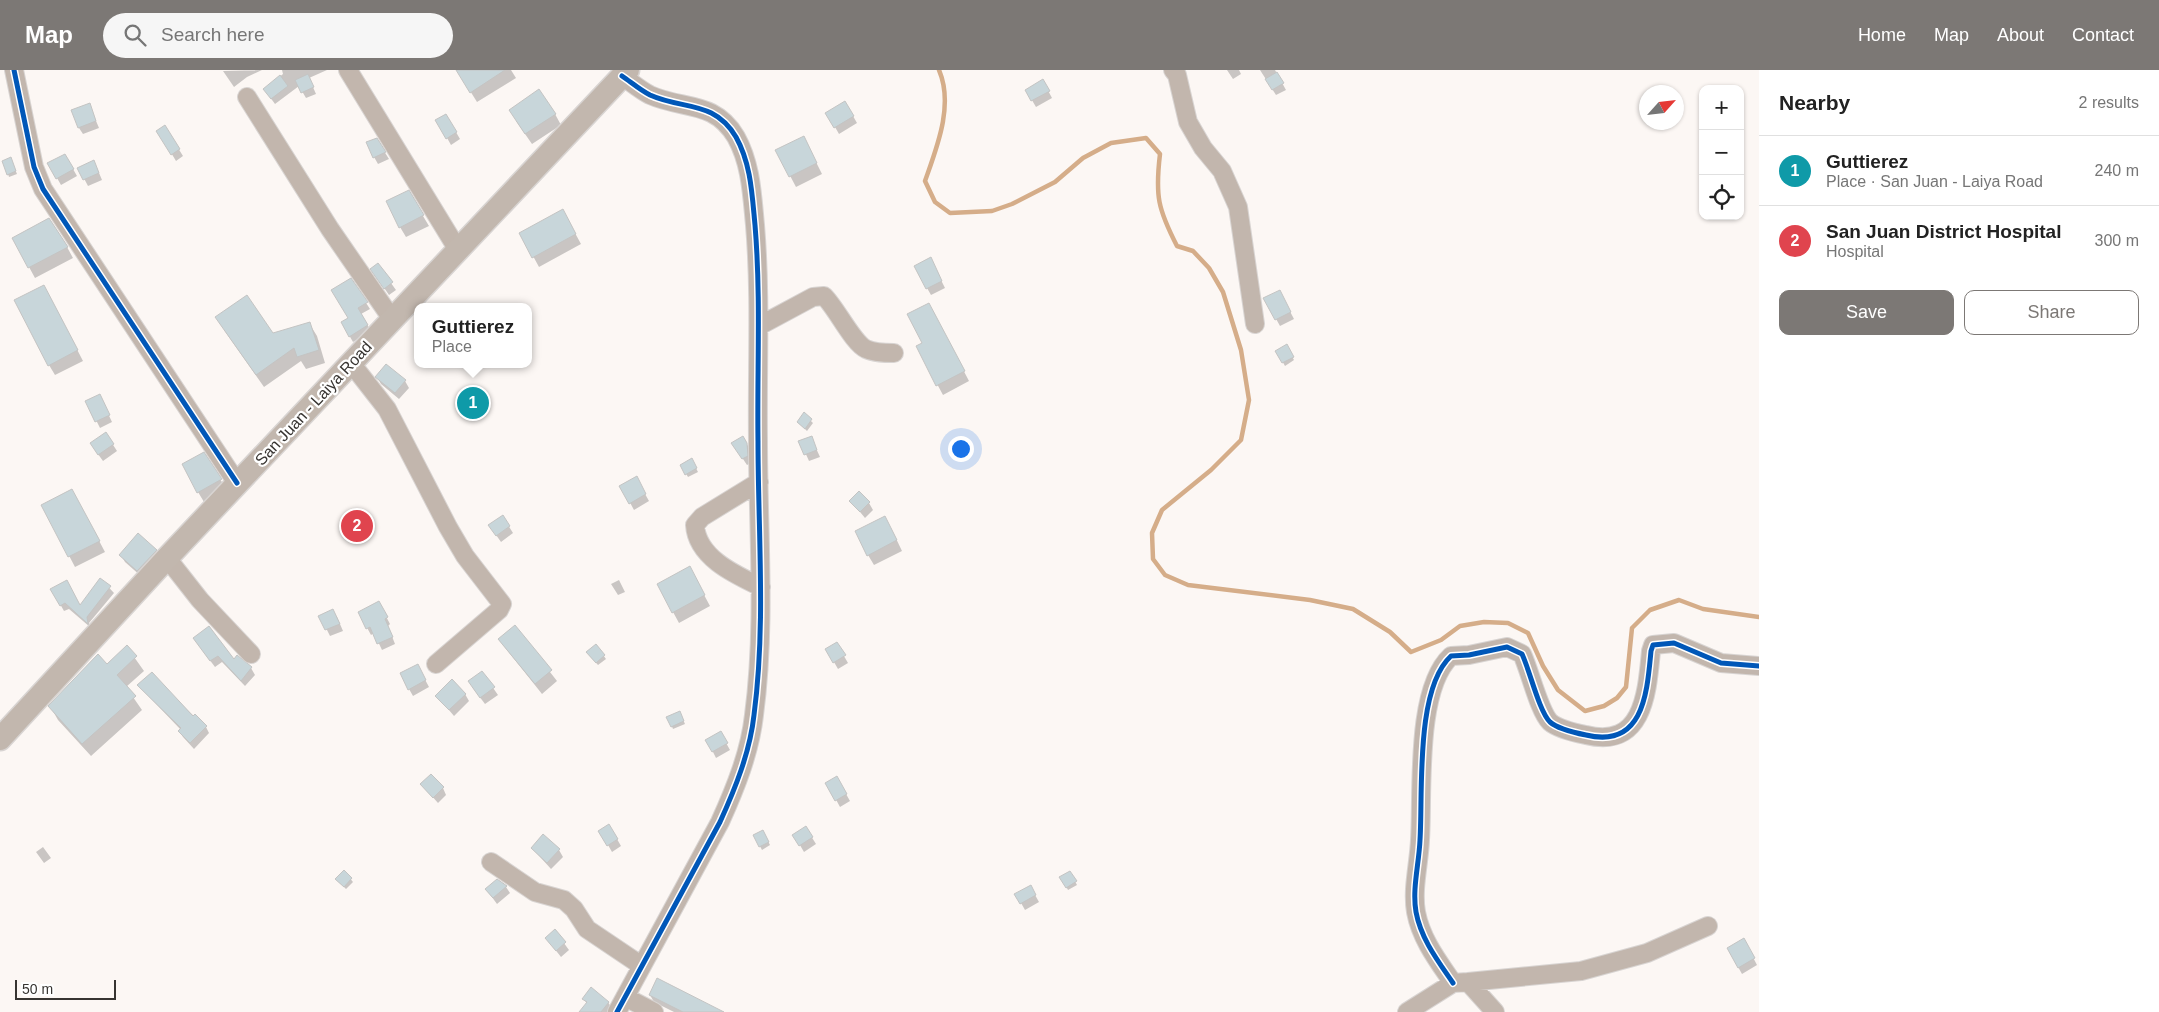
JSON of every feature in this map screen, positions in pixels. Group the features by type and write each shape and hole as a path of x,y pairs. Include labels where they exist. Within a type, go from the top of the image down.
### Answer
{"main road":[{"name":"San Juan - Laiya Road","path":"0,739 237,483 625,73"}],"street":[{"path":"14,70 34,167 43,189 237,483"},
{"path":"348,70 458,250"},
{"path":"1174,70 1188,122 1203,148 1222,172 1238,207 1255,324"},
{"path":"625,73 649,94 678,104 697,106 713,112 725,122 735,136 746,158 752,184 758,256 761,587 760,664 754,718 733,795 621,1004 654,1012"},
{"path":"247,97 330,230 392,319"},
{"path":"759,326 813,297 824,296 838,312 854,338 865,349 894,353"},
{"path":"351,363 387,409 461,549 502,604 499,610 436,664"},
{"path":"759,482 702,517 694,526 701,547 723,566 761,587"},
{"path":"167,558 200,600 250,654"},
{"path":"1496,1012 1461,982 1431,951 1421,930 1416,911 1415,889 1420,856 1427,715 1433,685 1440,667 1450,656 1469,655 1507,648 1522,654 1541,704 1551,722 1575,733 1601,739 1623,732 1639,717 1645,698 1650,651 1653,645 1674,643 1721,663 1759,666"},
{"path":"491,862 536,892 564,900 574,910 587,929 642,966"},
{"path":"1407,1012 1461,982 1581,971 1647,953 1708,926"}],"building":[{"path":"456,70 505,70 470,93"},
{"path":"1277,72 1284,83 1272,90 1265,79"},
{"path":"308,74 314,87 301,93 295,80"},
{"path":"280,75 288,86 271,99 263,89"},
{"path":"1043,79 1050,91 1031,101 1025,90"},
{"path":"539,89 556,114 525,134 509,110"},
{"path":"845,101 854,116 834,128 825,113"},
{"path":"90,103 96,121 78,128 71,110"},
{"path":"446,114 457,132 446,139 435,120"},
{"path":"165,125 180,149 171,155 156,131"},
{"path":"804,136 817,163 789,177 775,150"},
{"path":"377,138 386,152 373,158 366,142"},
{"path":"65,154 74,169 56,179 47,163"},
{"path":"11,157 16,171 7,175 2,161"},
{"path":"94,160 99,173 83,180 77,168"},
{"path":"409,190 424,215 399,228 386,201"},
{"path":"563,209 576,234 532,258 519,233"},
{"path":"49,218 68,247 28,268 12,238"},
{"path":"931,257 942,281 926,289 914,266"},
{"path":"378,263 393,282 384,289 370,269"},
{"path":"351,278 368,302 358,308 368,325 349,337 341,322 348,318 331,290"},
{"path":"44,285 78,350 48,366 14,300"},
{"path":"1280,290 1291,312 1275,320 1263,298"},
{"path":"247,295 273,333 310,322 319,350 297,357 294,348 256,375 215,317"},
{"path":"929,303 965,371 936,386 916,346 922,343 907,314"},
{"path":"1287,344 1294,357 1282,363 1275,351"},
{"path":"386,364 406,380 395,393 375,377"},
{"path":"100,394 110,415 95,422 85,401"},
{"path":"804,412 812,419 805,429 797,422"},
{"path":"106,432 114,444 98,455 90,443"},
{"path":"743,436 747,443 748,456 742,459 731,443"},
{"path":"812,436 817,450 804,455 798,441"},
{"path":"204,452 222,479 197,493 182,464"},
{"path":"692,458 697,468 685,475 680,465"},
{"path":"637,476 646,494 629,504 619,486"},
{"path":"72,489 100,541 68,557 41,505"},
{"path":"859,491 870,502 860,512 849,501"},
{"path":"503,515 510,526 496,536 488,525"},
{"path":"885,516 897,540 867,556 855,531"},
{"path":"138,533 157,550 137,571 119,555"},
{"path":"690,566 705,595 672,613 657,584"},
{"path":"100,578 111,586 87,617 88,624 65,603 60,606 50,589 67,580 80,605"},
{"path":"379,601 388,617 385,619 393,637 377,644 370,627 366,629 358,612"},
{"path":"333,609 340,624 325,630 318,616"},
{"path":"515,625 552,670 535,684 498,639"},
{"path":"209,626 234,659 237,655 252,667 241,681 218,656 210,661 193,638"},
{"path":"837,642 846,655 833,663 825,649"},
{"path":"596,644 605,655 596,663 586,652"},
{"path":"127,645 137,656 117,675 136,696 82,744 48,706 98,654 107,664"},
{"path":"418,664 426,680 408,690 400,673"},
{"path":"482,671 495,687 480,698 468,681"},
{"path":"152,672 193,716 195,714 207,726 190,743 178,731 181,728 137,685"},
{"path":"452,679 466,694 449,710 435,696"},
{"path":"680,711 684,721 671,727 666,717"},
{"path":"721,731 728,743 712,752 705,740"},
{"path":"431,774 444,787 433,798 420,784"},
{"path":"837,776 847,794 835,801 825,783"},
{"path":"609,824 618,839 607,846 598,831"},
{"path":"806,826 813,837 799,846 792,835"},
{"path":"763,830 769,842 759,847 753,835"},
{"path":"543,834 560,849 547,863 531,848"},
{"path":"344,870 352,878 344,887 335,879"},
{"path":"1070,871 1077,881 1066,888 1059,877"},
{"path":"497,879 507,886 493,898 485,889"},
{"path":"1031,885 1036,895 1020,904 1014,894"},
{"path":"555,929 566,942 556,951 545,938"},
{"path":"1744,938 1755,958 1738,968 1727,948"},
{"path":"657,978 724,1012 683,1012 649,995"},
{"path":"591,987 609,1002 601,1012 579,1012 587,1002 582,999"}],"waterway":[{"path":"939,70 945,97 944,112 939,140 925,181 935,202 950,213 992,211 1012,204 1055,182 1083,158 1111,143 1146,138 1160,154 1158,192 1162,212 1177,246 1193,251 1209,268 1223,292 1241,350 1249,400 1241,440 1211,470 1162,510 1152,533 1153,559 1165,575 1188,585 1310,600 1353,609 1390,632 1411,652 1441,640 1460,626 1484,622 1508,623 1528,633 1543,666 1558,690 1585,711 1604,706 1617,698 1626,687 1632,628 1650,610 1679,600 1703,609 1759,617"}],"cycle path":[{"path":"14,70 34,167 43,189 237,483"},
{"path":"617,1012 720,822 741,770 749,743 754,715 758,681 761,613 758,279 752,191 748,169 736,137 718,117 708,111 662,100 650,95 622,76"},
{"path":"1453,983 1422,931 1418,922 1415,903 1426,716 1431,692 1439,671 1451,656 1469,655 1507,647 1522,654 1538,700 1550,722 1572,732 1605,737 1620,734 1631,725 1639,714 1644,699 1653,645 1674,643 1721,663 1759,666"}],"place":[{"name":"Guttierez","path":"473,403"},
{"name":"San Juan District Hospital","path":"357,526"}]}
